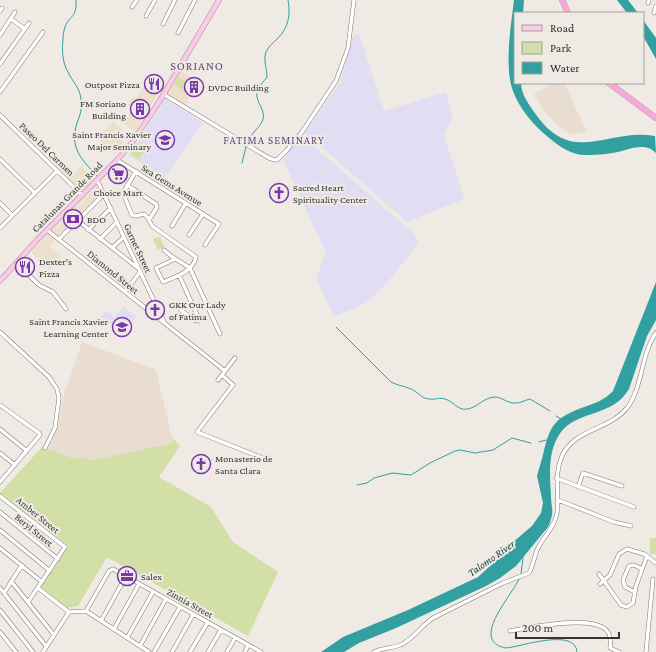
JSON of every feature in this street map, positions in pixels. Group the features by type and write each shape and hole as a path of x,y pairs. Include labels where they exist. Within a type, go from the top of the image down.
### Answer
{"highway":[{"path":"562,0 568,12"},
{"path":"610,84 656,118"}],"main road":[{"name":"Catalunan Grande Road","path":"0,282 47,230 117,160 137,136 219,0"}],"street":[{"path":"132,7 137,0"},
{"path":"146,16 155,0"},
{"path":"163,24 175,0"},
{"path":"178,33 195,0"},
{"path":"163,94 269,158 275,160 278,159 302,132 336,81 348,48 354,0"},
{"path":"654,13 656,6"},
{"path":"0,35 15,12"},
{"path":"11,19 25,30"},
{"path":"0,64 29,23"},
{"path":"0,92 43,32"},
{"name":"Paseo Del Carmen","path":"0,115 82,195"},
{"path":"0,159 35,193"},
{"name":"Sea Gems Avenue","path":"117,160 219,224 204,245"},
{"path":"0,228 57,171"},
{"path":"136,171 127,185 123,196 132,214 136,216 144,214 151,225 195,256 195,260 190,268 163,282 156,268 175,259"},
{"name":"Garnet Street","path":"97,180 165,324"},
{"path":"127,185 156,204 157,207 149,220"},
{"path":"59,239 104,194"},
{"path":"0,203 12,215"},
{"path":"172,226 186,203"},
{"path":"88,230 111,208"},
{"path":"189,235 203,214"},
{"path":"77,220 140,271 125,292"},
{"path":"100,238 117,222"},
{"name":"Diamond Street","path":"47,230 225,371"},
{"path":"112,248 124,237"},
{"path":"164,250 190,268 220,334"},
{"path":"16,263 39,285 53,292 66,309"},
{"path":"177,307 196,322 198,321 198,317 179,275"},
{"path":"0,332 49,377 57,389 59,398 56,419 52,435 45,448"},
{"path":"374,652 402,644 416,634 427,622 514,578 529,573 540,544 554,522 557,514 558,500 556,478 562,456 571,443 615,419 629,405 639,383 652,339 656,332"},
{"path":"218,380 235,358"},
{"path":"222,375 233,385 197,432 270,461"},
{"path":"0,405 40,434 15,465 0,480"},
{"path":"0,430 27,451"},
{"path":"0,453 15,465"},
{"path":"578,487 583,472 622,486"},
{"path":"556,478 634,507"},
{"name":"Amber Street","path":"0,496 65,547 58,559"},
{"path":"558,500 614,522 631,526"},
{"name":"Beryl Street","path":"0,512 58,559"},
{"path":"0,530 50,571"},
{"path":"0,548 42,582"},
{"path":"600,584 611,574 617,557 622,552 630,549 647,556 656,563"},
{"path":"599,574 623,606 627,607 634,603 635,592 647,556"},
{"path":"28,602 58,559"},
{"path":"4,593 22,565"},
{"path":"635,592 625,587 623,580 630,565 642,569"},
{"name":"Zinnia Street","path":"86,611 111,569 113,569 261,652"},
{"path":"101,621 126,576"},
{"path":"646,652 653,579"},
{"path":"11,581 54,635"},
{"path":"114,629 139,584"},
{"path":"0,588 46,646"},
{"path":"38,588 69,612 86,611 149,652"},
{"path":"127,638 153,592"},
{"path":"140,646 166,599"},
{"path":"154,652 180,607"},
{"path":"0,610 33,652"},
{"path":"42,652 69,612"},
{"path":"172,652 193,615"},
{"path":"190,652 208,622"},
{"path":"510,631 553,624 596,624 610,634 610,648 618,652"},
{"path":"208,652 221,630"},
{"path":"0,632 16,652"},
{"path":"227,652 235,638"},
{"path":"245,652 248,645"}],"shaded area":[{"path":"359,34 384,111 446,92 453,117 444,134 464,199 407,222 305,132 340,83 353,36"},
{"path":"181,71 199,82 185,106 167,94"},
{"path":"151,73 166,81 135,131 124,123 133,108 128,105 132,98 136,100"},
{"path":"552,84 564,84 587,132 574,134 568,133 554,122 543,109 534,94"},
{"name":"Saint Francis Xavier Major Seminary","path":"165,99 203,123 165,177 128,155"},
{"path":"113,121 122,130 117,136 124,144 115,155 97,137"},
{"path":"302,136 414,234 418,242 386,284 373,297 364,304 334,317 316,278 326,253 283,159"},
{"path":"64,166 73,175 81,166 93,178 81,191 60,170"},
{"path":"98,185 102,193 49,246 61,256 49,270 31,252"},
{"name":"Saint Francis Xavier Learning Center","path":"123,306 136,316 125,337 101,316 106,310 114,317"},
{"path":"82,342 156,370 173,443 88,461 75,459 48,450 58,424 63,398"}],"green space":[{"path":"178,77 189,84 185,91 174,84"},
{"path":"140,142 147,147 139,160 131,154"},
{"path":"160,237 164,247 158,250 153,239"},
{"path":"172,437 180,446 159,477 211,507 233,542 278,572 248,636 107,557 78,606 67,608 40,588 68,546 0,493 42,447 75,459 87,456 88,461 173,443"},
{"path":"650,538 656,538 656,554 650,554"}],"water":[{"path":"514,0 524,0 523,12 514,12 514,84 521,84 524,96 529,104 537,116 551,131 564,139 578,142 592,142 638,135 655,136 656,153 647,148 638,147 618,152 582,155 566,150 543,133 523,110 513,91 509,70 510,34"},
{"path":"617,0 628,0 637,12 626,12"},
{"path":"644,21 656,38 656,59 644,38"},
{"path":"656,282 656,320 647,336 629,389 622,398 614,404 577,420 568,425 561,432 553,447 550,463 552,515 550,522 548,527 516,566 486,586 396,628 359,643 344,652 321,652 343,637 408,610 478,577 501,556 512,543 532,526 541,513 543,503 537,476 551,430 560,419 566,415 600,401 613,391"}],"waterway":[{"path":"76,0 74,13 64,30 63,56 66,68 79,91 82,102 74,139 78,152 97,176"},
{"path":"247,142 260,125 264,116 257,92 267,77 265,61 266,52 280,36 288,22 288,0"},
{"path":"242,163 246,147"},
{"path":"336,327 391,382 411,389 427,399 445,399 461,409 474,407 491,397 498,397 513,403 520,403 530,399 550,411"},
{"path":"556,416 561,419"},
{"path":"357,485 367,483 374,478 392,473 411,475 430,463 455,451 460,450 475,453 493,450 512,438 531,443"},
{"path":"539,442 546,440"},
{"path":"521,574 523,558"},
{"path":"520,577 502,606 492,627 491,636 495,644 506,648 558,639 567,641 574,645 577,652"}],"place":[{"name":"Outpost Pizza","path":"154,84"},
{"name":"DVDC Building","path":"194,87"},
{"name":"FM Soriano Building","path":"140,109"},
{"name":"Saint Francis Xavier Major Seminary","path":"165,140"},
{"name":"Choice Mart","path":"118,174"},
{"name":"Sacred Heart Spirituality Center","path":"279,193"},
{"name":"BDO","path":"73,219"},
{"name":"Dexter's Pizza","path":"25,267"},
{"name":"GKK Our Lady of Fatima","path":"155,310"},
{"name":"Saint Francis Xavier Learning Center","path":"122,327"},
{"name":"Monasterio de Santa Clara","path":"201,464"},
{"name":"Salex","path":"127,576"}],"district":[{"name":"SORIANO","path":"197,66"},
{"name":"FATIMA SEMINARY","path":"274,140"}],"water label":[{"name":"Talomo River","path":"491,558"}]}
